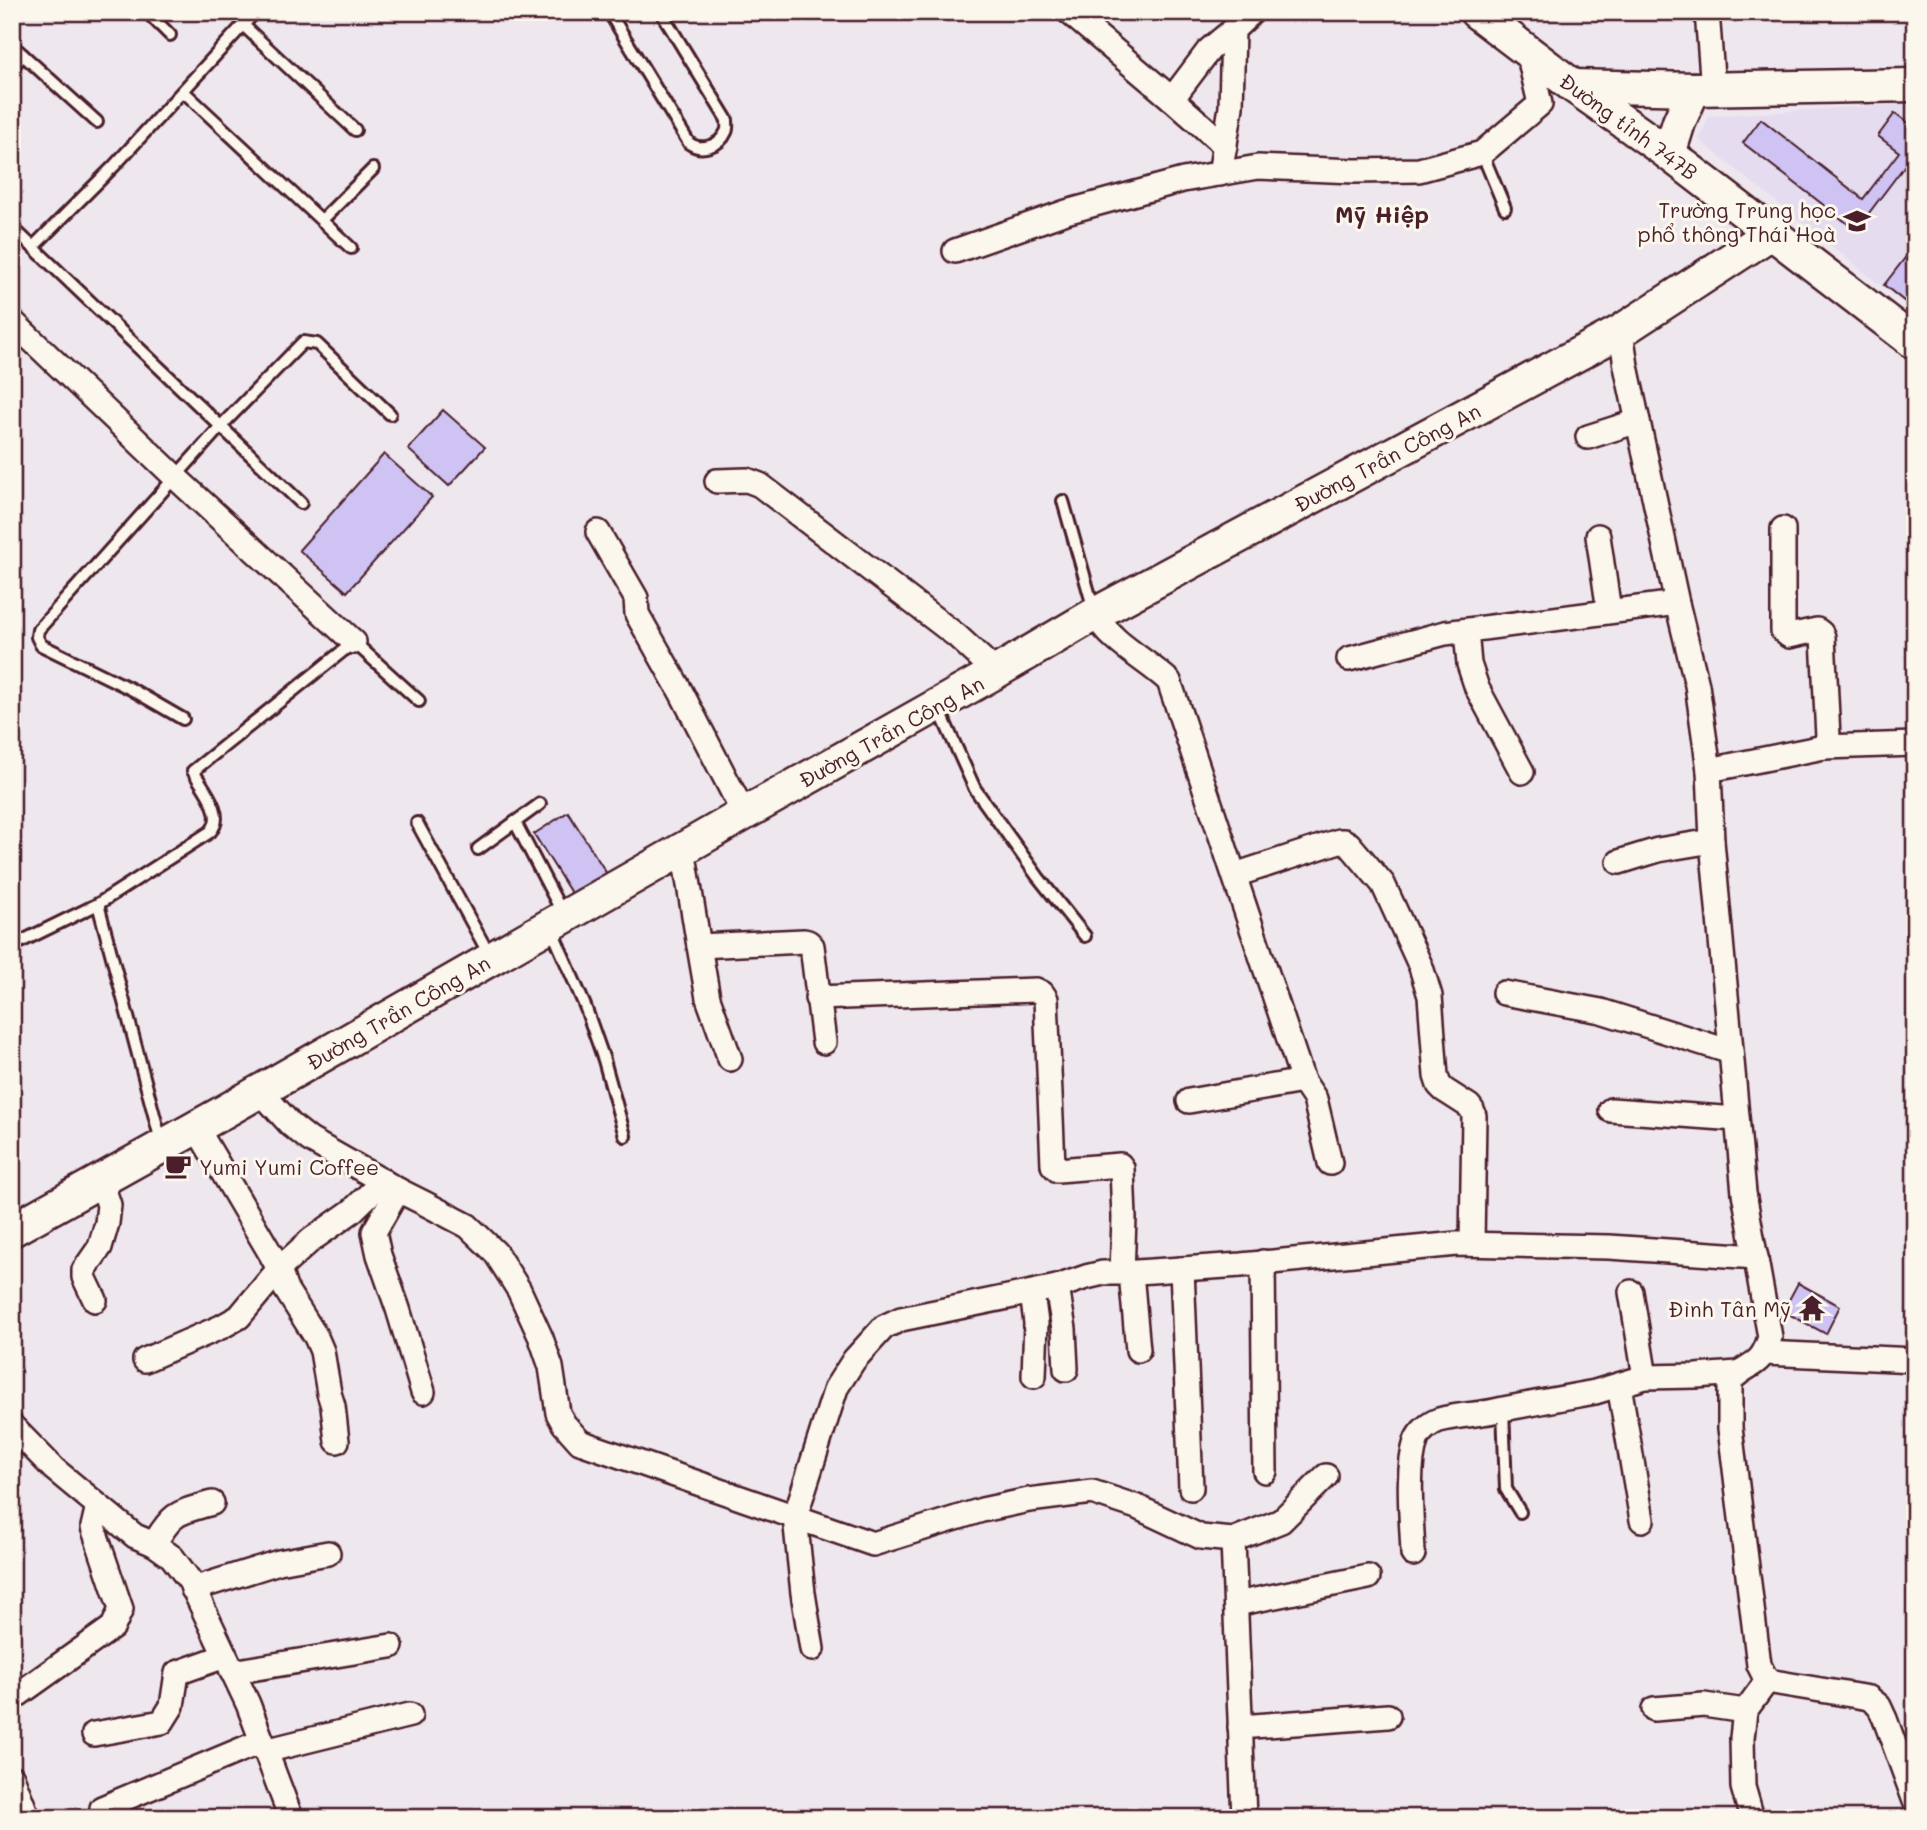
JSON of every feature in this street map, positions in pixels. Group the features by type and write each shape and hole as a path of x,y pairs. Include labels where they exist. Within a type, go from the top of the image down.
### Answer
{"main road":[{"name":"Đường tỉnh 747B","path":"1476,12 1573,86 1669,153 1915,343"},
{"path":"1573,86 1703,89 1915,85"},
{"path":"1669,153 1679,122 1703,89"},
{"name":"Đường Trần Công An","path":"12,1230 163,1147 1095,614 1621,331 1769,232"}],"street":[{"path":"1069,12 1225,146"},
{"path":"1172,99 1209,50 1252,12"},
{"path":"1703,89 1707,12"},
{"path":"1220,174 1231,107 1233,30"},
{"path":"955,251 1066,212 1183,180 1258,167 1355,171 1419,170 1482,153 1540,104 1528,52"},
{"path":"12,321 175,477 354,642"},
{"path":"1413,1554 1411,1475 1416,1439 1425,1428 1438,1420 1595,1392 1645,1377 1738,1373 1754,1366 1765,1353 1770,1337 1744,1193 1709,769 1697,685 1626,366 1621,331"},
{"path":"1588,437 1639,421"},
{"path":"717,481 747,480 760,485 957,636 996,672"},
{"path":"1783,529 1783,631 1789,636 1817,630 1823,637 1828,737 1824,747"},
{"path":"598,532 636,598 638,614 744,814"},
{"path":"1598,536 1609,611"},
{"path":"1349,659 1446,634 1677,603"},
{"path":"1095,614 1102,627 1121,645 1158,670 1169,681 1303,1081 1315,1099 1330,1163"},
{"path":"1466,631 1469,664 1477,688 1521,772"},
{"path":"1709,769 1824,747 1915,744"},
{"path":"1235,875 1344,841 1383,884 1412,944 1430,996 1438,1085 1472,1110 1474,1116 1472,1244"},
{"path":"1619,862 1658,850 1713,841"},
{"path":"683,849 708,998 730,1059"},
{"path":"699,946 808,942 812,946 824,1042"},
{"path":"817,998 1037,990 1042,993 1046,999 1053,1165 1058,1170 1120,1165 1122,1168 1126,1273 1138,1350"},
{"path":"1504,993 1601,1012 1731,1052"},
{"path":"1189,1101 1303,1081"},
{"path":"260,1091 291,1125 310,1140 390,1186 468,1226 495,1252 519,1290 541,1338 551,1367 558,1413 580,1442 873,1544 982,1510 1029,1500 1092,1492 1137,1507 1201,1537 1234,1540 1281,1521 1326,1476"},
{"path":"1611,1110 1737,1119"},
{"path":"196,1127 279,1269 285,1288 316,1337 322,1351 329,1393 334,1406 337,1441"},
{"path":"95,1300 84,1277 84,1270 100,1247 107,1223 109,1205 101,1181"},
{"path":"145,1360 239,1317 279,1269 311,1240 390,1186"},
{"path":"390,1186 374,1232 423,1392"},
{"path":"812,1649 795,1517 836,1388 854,1360 884,1327 901,1319 1032,1293 1103,1273 1182,1269 1457,1244 1609,1247 1756,1257"},
{"path":"1263,1262 1265,1471"},
{"path":"1182,1269 1191,1488"},
{"path":"1057,1287 1064,1329 1066,1368"},
{"path":"1631,1292 1645,1377"},
{"path":"1032,1293 1036,1323 1034,1376"},
{"path":"1765,1353 1915,1360"},
{"path":"1738,1373 1730,1381 1730,1428 1759,1665 1767,1681"},
{"path":"1619,1385 1642,1520"},
{"path":"12,1426 54,1469 98,1506 135,1536 154,1544 172,1557 190,1581 248,1704 291,1818"},
{"path":"154,1544 166,1523 180,1512 212,1503"},
{"path":"12,1699 113,1627 121,1609 93,1527 98,1506"},
{"path":"1234,1540 1244,1818"},
{"path":"193,1589 279,1562 328,1553"},
{"path":"1236,1604 1368,1577"},
{"path":"94,1734 162,1722 172,1706 177,1673 229,1664 391,1646"},
{"path":"1752,1818 1743,1787 1742,1738 1745,1711 1767,1681"},
{"path":"1767,1681 1869,1698 1879,1706 1915,1801"},
{"path":"1654,1709 1704,1705 1745,1711"},
{"path":"102,1808 263,1746 410,1715"},
{"path":"1240,1727 1388,1716"},
{"path":"12,1777 29,1818"}],"lane":[{"path":"148,12 170,35"},
{"path":"33,247 71,211 255,12"},
{"path":"609,12 689,143 696,148 705,148 720,140 727,131 727,120 661,12"},
{"path":"243,25 355,130"},
{"path":"12,45 96,122"},
{"path":"12,67 23,55"},
{"path":"183,91 351,248"},
{"path":"1482,153 1505,208"},
{"path":"322,220 373,169"},
{"path":"12,227 301,503"},
{"path":"183,719 131,689 41,645 37,637 38,630 221,426 303,342 317,344 390,414"},
{"path":"1063,501 1095,614"},
{"path":"12,946 98,904 210,832 218,819 193,771 354,642 419,701"},
{"path":"937,704 975,789 1038,877 1085,936"},
{"path":"478,849 540,804"},
{"path":"515,822 557,921 604,1060 625,1136"},
{"path":"417,823 491,958"},
{"path":"98,904 163,1147"},
{"path":"1503,1409 1506,1489 1520,1512"}],"shaded area":[{"name":"Trường Trung học phổ thông Thái Hoà","path":"1904,104 1915,112 1915,301 1909,308 1699,140 1709,116"}],"building":[{"path":"1895,113 1915,128 1915,164 1909,160 1856,230 1743,143 1761,119 1863,199 1899,152 1878,136"},
{"path":"1915,245 1915,297 1909,305 1884,285"},
{"path":"443,410 485,447 449,486 408,449"},
{"path":"384,454 432,497 347,592 299,550"},
{"path":"568,812 607,874 573,896 534,834"},
{"name":"Đình Tân Mỹ","path":"1798,1283 1840,1306 1826,1334 1783,1311"}],"place":[{"name":"Trường Trung học phổ thông Thái Hoà","path":"1857,221"},
{"name":"Yumi Yumi Coffee","path":"178,1166"},
{"name":"Đình Tân Mỹ","path":"1812,1308"}],"district":[{"name":"Mỹ Hiệp","path":"1382,214"}]}
